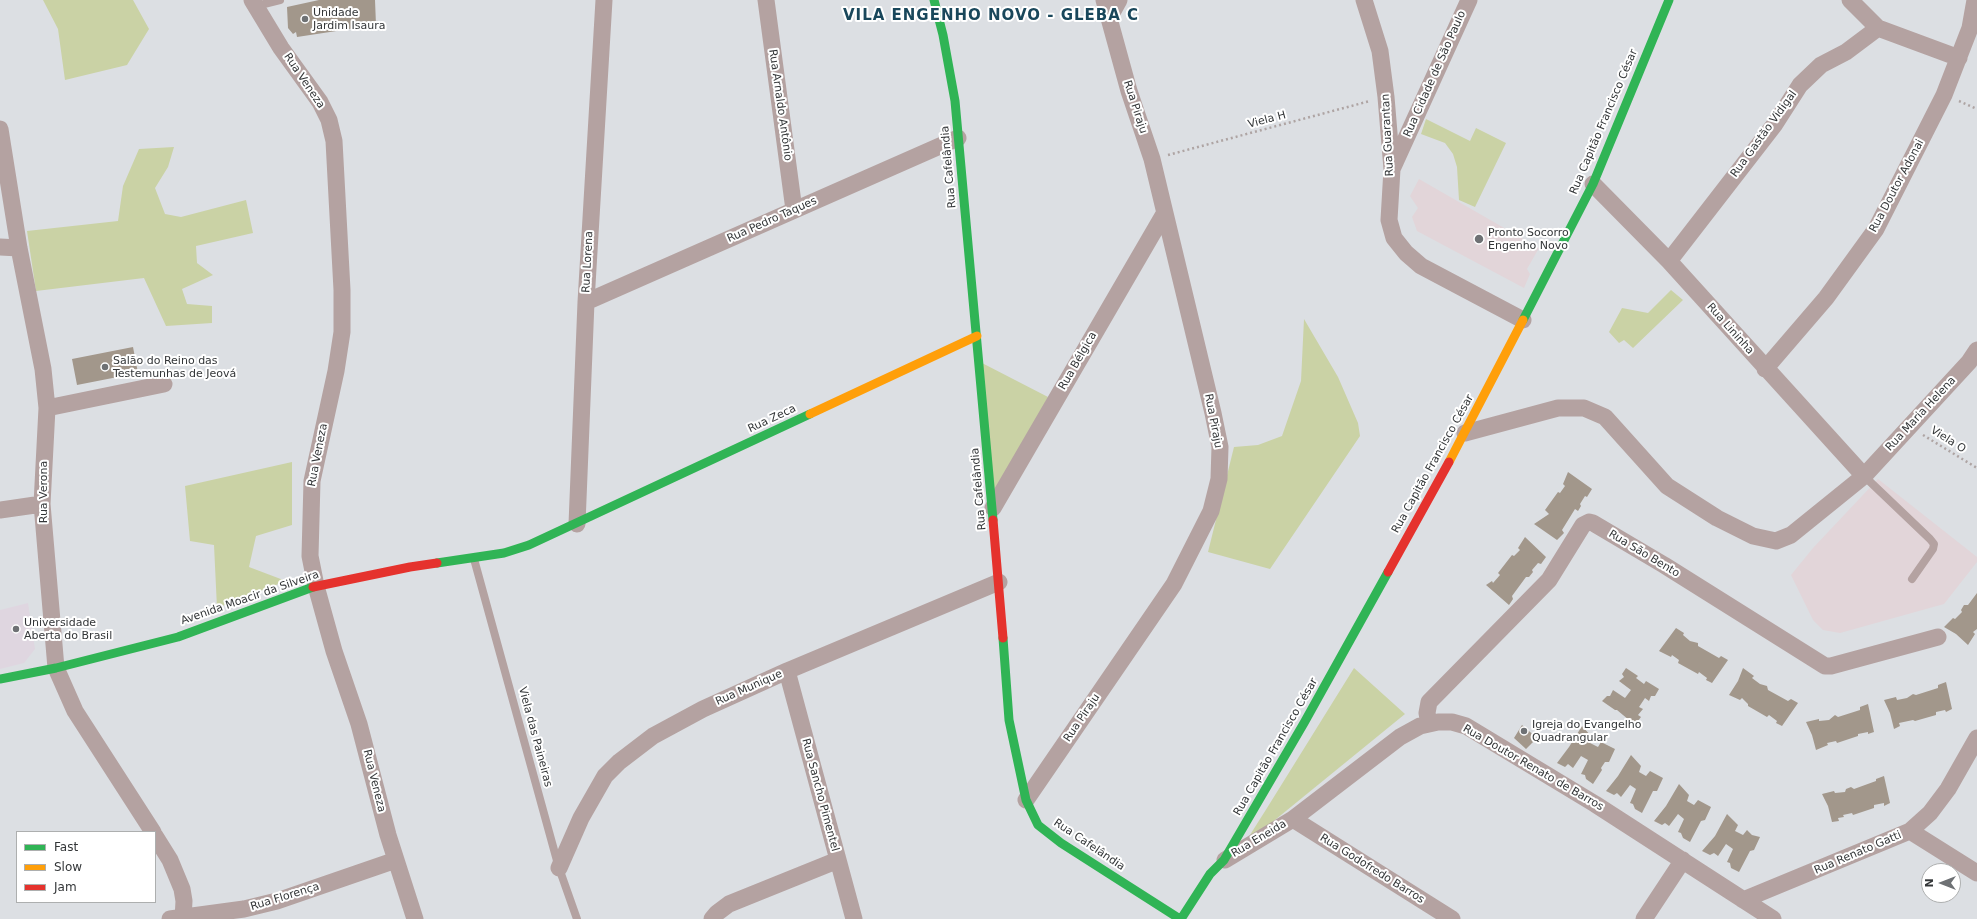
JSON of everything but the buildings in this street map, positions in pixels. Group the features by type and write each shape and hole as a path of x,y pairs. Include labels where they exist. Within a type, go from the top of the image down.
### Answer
{"street":[{"name":"Rua Lorena","path":"577,524 586,302 604,0"},
{"name":"Rua Arnaldo Antônio","path":"766,0 794,210"},
{"name":"Rua Cafelândia","path":"934,0 955,101 1000,582 1009,720 1026,800 1038,825 1061,843 1180,919"},
{"name":"Rua Piraju","path":"1026,800 1174,584 1211,511 1219,479 1220,447 1216,427 1152,159 1129,91 1104,0"},
{"path":"1108,18 1119,0"},
{"name":"Rua Guarantan","path":"1364,0 1380,50 1386,97 1392,169 1389,220 1394,238 1406,253 1421,266 1523,320"},
{"name":"Rua Cidade de São Paulo","path":"1392,169 1469,0"},
{"name":"Rua Capitão Francisco César","path":"1180,919 1210,874 1224,860 1304,723 1465,433 1593,184 1669,0"},
{"path":"1850,0 1878,28 1958,58"},
{"name":"Rua Doutor Adonai","path":"1765,369 1826,298 1876,229 1944,95 1970,28 1975,0"},
{"name":"Rua Veneza","path":"254,3 281,48 320,102 329,120 334,141 342,290 342,332 336,371 312,481 310,556 316,586 334,651 360,724 396,860 415,919"},
{"name":"Rua Gastão Vidigal","path":"1669,261 1775,124 1800,85 1821,65 1846,52 1878,28"},
{"name":"Rua Verona","path":"0,129 19,248 43,369 46,408 42,504 56,668 74,711 152,831"},
{"name":"Rua Pedro Taques","path":"586,302 958,138"},
{"name":"Rua Lininha","path":"1593,184 1669,261 1765,369 1864,476"},
{"name":"Rua Bélgica","path":"992,508 1164,214"},
{"path":"0,247 19,248"},
{"name":"Rua Zeca","path":"577,524 977,336"},
{"name":"Rua Maria Helena","path":"1465,433 1558,408 1584,408 1605,417 1668,486 1716,518 1747,533 1776,541 1791,535 1864,476 1970,362 1977,350"},
{"path":"46,408 164,384"},
{"path":"0,510 42,504"},
{"name":"Rua São Bento","path":"1429,724 1427,713 1429,702 1549,580 1583,524 1589,522 1664,565 1825,666 1831,666 1938,637"},
{"name":"Avenida Moacir da Silveira","path":"0,679 56,668 178,637 316,586 410,567 474,559 504,553 529,545 577,524"},
{"name":"Rua Munique","path":"559,868 593,795 605,776 619,762 653,736 703,709 786,671 1000,582"},
{"name":"Rua Sancho Pimentel","path":"786,671 854,919"},
{"name":"Rua Doutor Renato de Barros","path":"1293,819 1388,746 1420,726 1452,722 1466,726 1589,800 1684,860 1772,919"},
{"name":"Rua Renato Gatti","path":"1743,900 1910,831 1930,813 1948,789 1977,738"},
{"name":"Rua Eneida","path":"1224,860 1293,819"},
{"name":"Rua Godofredo Barros","path":"1293,819 1452,919"},
{"path":"1910,831 1977,873"},
{"path":"156,838 170,860 182,889 179,919"},
{"name":"Rua Florença","path":"179,919 244,909 277,901 396,860"},
{"path":"712,919 717,912 729,904 838,860"},
{"path":"1644,919 1684,860"}],"lane":[{"path":"254,3 280,0"},
{"path":"1864,476 1934,544 1934,549 1912,579"},
{"name":"Viela das Paineiras","path":"474,559 559,868 577,919"}],"path":[{"name":"Viela H","path":"1152,159 1386,97"},
{"name":"Viela O","path":"1910,426 1977,468"}],"shaded area":[{"name":"Pronto Socorro Engenho Novo","path":"1419,179 1539,248 1527,269 1530,274 1524,288 1417,231 1412,217 1418,208 1410,196"},
{"path":"1878,479 1977,557 1977,562 1944,604 1840,633 1823,630 1813,620 1791,575 1813,548"},
{"name":"Universidade Aberta do Brasil","path":"28,603 35,649 24,663 0,669 0,610"}],"green space":[{"path":"43,0 133,0 149,29 127,65 65,80 58,29"},
{"path":"1426,119 1470,141 1476,128 1506,143 1475,207 1459,200 1457,167 1453,154 1445,143 1421,134"},
{"path":"174,147 168,167 155,188 165,214 181,217 246,200 253,233 196,246 197,263 213,275 182,289 187,304 212,306 212,323 166,326 144,278 36,291 27,231 118,221 123,186 139,149"},
{"path":"1671,290 1683,300 1633,348 1624,340 1619,343 1609,332 1622,308 1648,313"},
{"path":"1304,319 1338,377 1358,423 1360,436 1270,569 1208,552 1234,447 1258,445 1282,436 1301,381"},
{"path":"982,363 1048,397 995,499"},
{"path":"292,462 292,525 256,536 249,567 286,581 217,608 214,545 190,541 185,486"},
{"path":"1354,668 1405,714 1243,846 1267,808"}],"traffic: fast":[{"path":"934,0 943,35 955,101 993,520"},
{"path":"1523,320 1593,184 1669,0"},
{"path":"437,563 504,553 529,545 810,414"},
{"path":"1181,919 1210,874 1224,860 1304,723 1388,572"},
{"path":"0,679 56,668 178,637 313,587"},
{"path":"1003,638 1009,720 1026,800 1038,825 1061,843 1180,919"}],"traffic: slow":[{"path":"1449,462 1523,320"},
{"path":"810,414 977,336"}],"traffic: jam":[{"path":"1388,572 1449,462"},
{"path":"993,520 1003,638"},
{"path":"313,587 410,567 437,563"}],"place":[{"name":"Unidade Jardim Isaura","path":"305,19"},
{"name":"Pronto Socorro Engenho Novo","path":"1479,239"},
{"name":"Salão do Reino das Testemunhas de Jeová","path":"105,367"},
{"name":"Universidade Aberta do Brasil","path":"16,629"},
{"name":"Igreja do Evangelho Quadrangular","path":"1524,731"}],"district":[{"name":"VILA ENGENHO NOVO - GLEBA C","path":"991,16"}]}
